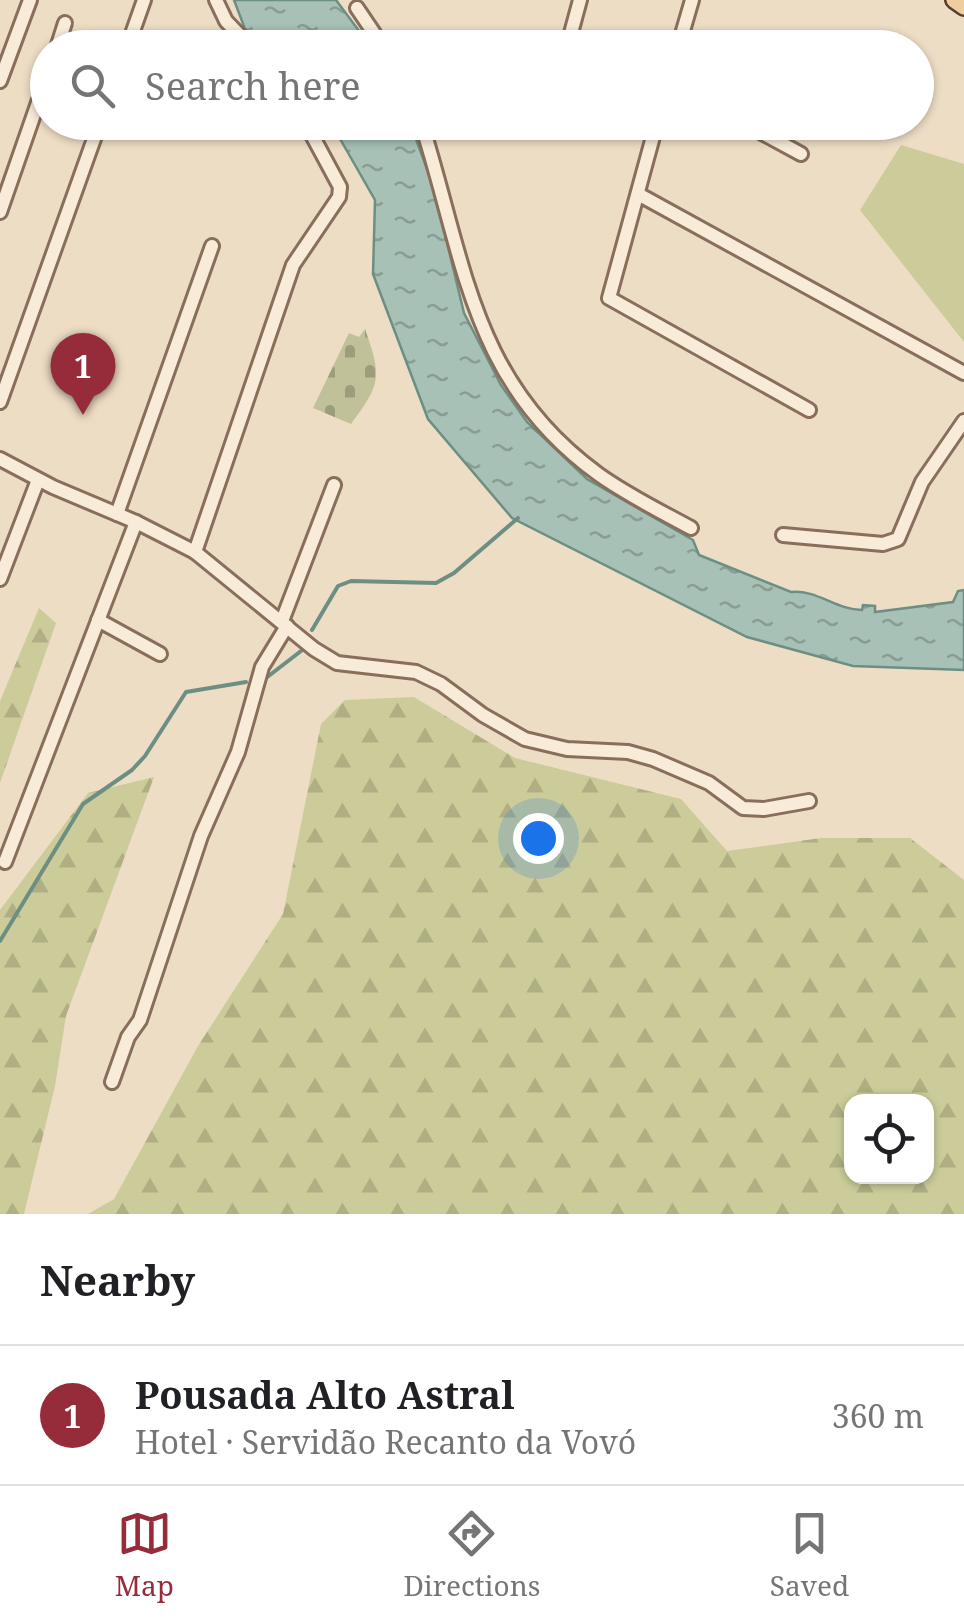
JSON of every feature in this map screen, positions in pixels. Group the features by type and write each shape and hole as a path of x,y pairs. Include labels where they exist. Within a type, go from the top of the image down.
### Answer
{"main road":[{"path":"954,0 964,7"}],"street":[{"path":"0,81 30,0"},
{"path":"133,30 144,0"},
{"path":"216,0 235,30"},
{"path":"572,30 580,0"},
{"path":"683,30 692,0"},
{"path":"357,8 372,30"},
{"path":"63,30 65,24"},
{"path":"0,212 30,126"},
{"path":"0,402 94,140"},
{"path":"195,552 293,264 339,196 340,187 315,140"},
{"path":"426,140 468,296 510,384 550,433 597,473 690,528"},
{"path":"653,140 608,298 809,410"},
{"path":"775,140 800,154"},
{"path":"638,194 964,374"},
{"path":"117,514 212,246"},
{"path":"784,535 882,544 898,539 922,482 964,421"},
{"path":"0,459 195,552 314,649 337,663 403,670 428,677 525,739 566,750 628,752 653,759 710,782 734,804 751,810 809,801"},
{"path":"0,579 38,480"},
{"path":"112,1082 128,1038 145,1008 202,836 238,752 262,667 284,624 334,485"},
{"path":"4,862 136,522"},
{"path":"98,620 160,654"}],"green space":[{"path":"901,145 964,164 964,342 860,210"},
{"path":"365,329 376,379 351,424 313,408 349,333 359,337"},
{"path":"39,608 56,623 0,783 0,701"},
{"path":"414,697 515,758 681,799 727,851 821,838 910,838 964,880 964,1214 88,1214 114,1199 198,1046 283,914 321,724 345,700"},
{"path":"154,777 66,1016 55,1086 24,1214 0,1214 0,910 88,793"}],"water":[{"path":"234,0 336,0 358,30 246,30"},
{"path":"341,140 416,140 433,185 464,313 501,385 527,422 587,479 693,540 699,555 791,592 853,609 875,606 875,612 953,602 958,591 964,590 964,670 853,666 747,637 512,518 428,419 373,274 375,200"}],"waterway":[{"path":"312,630 338,586 351,581 436,583 454,573 518,518"},
{"path":"266,678 301,651"},
{"path":"0,941 83,804 132,770 145,756 186,692 246,682"}],"place":[{"name":"Pousada Alto Astral","path":"83,415"}]}
